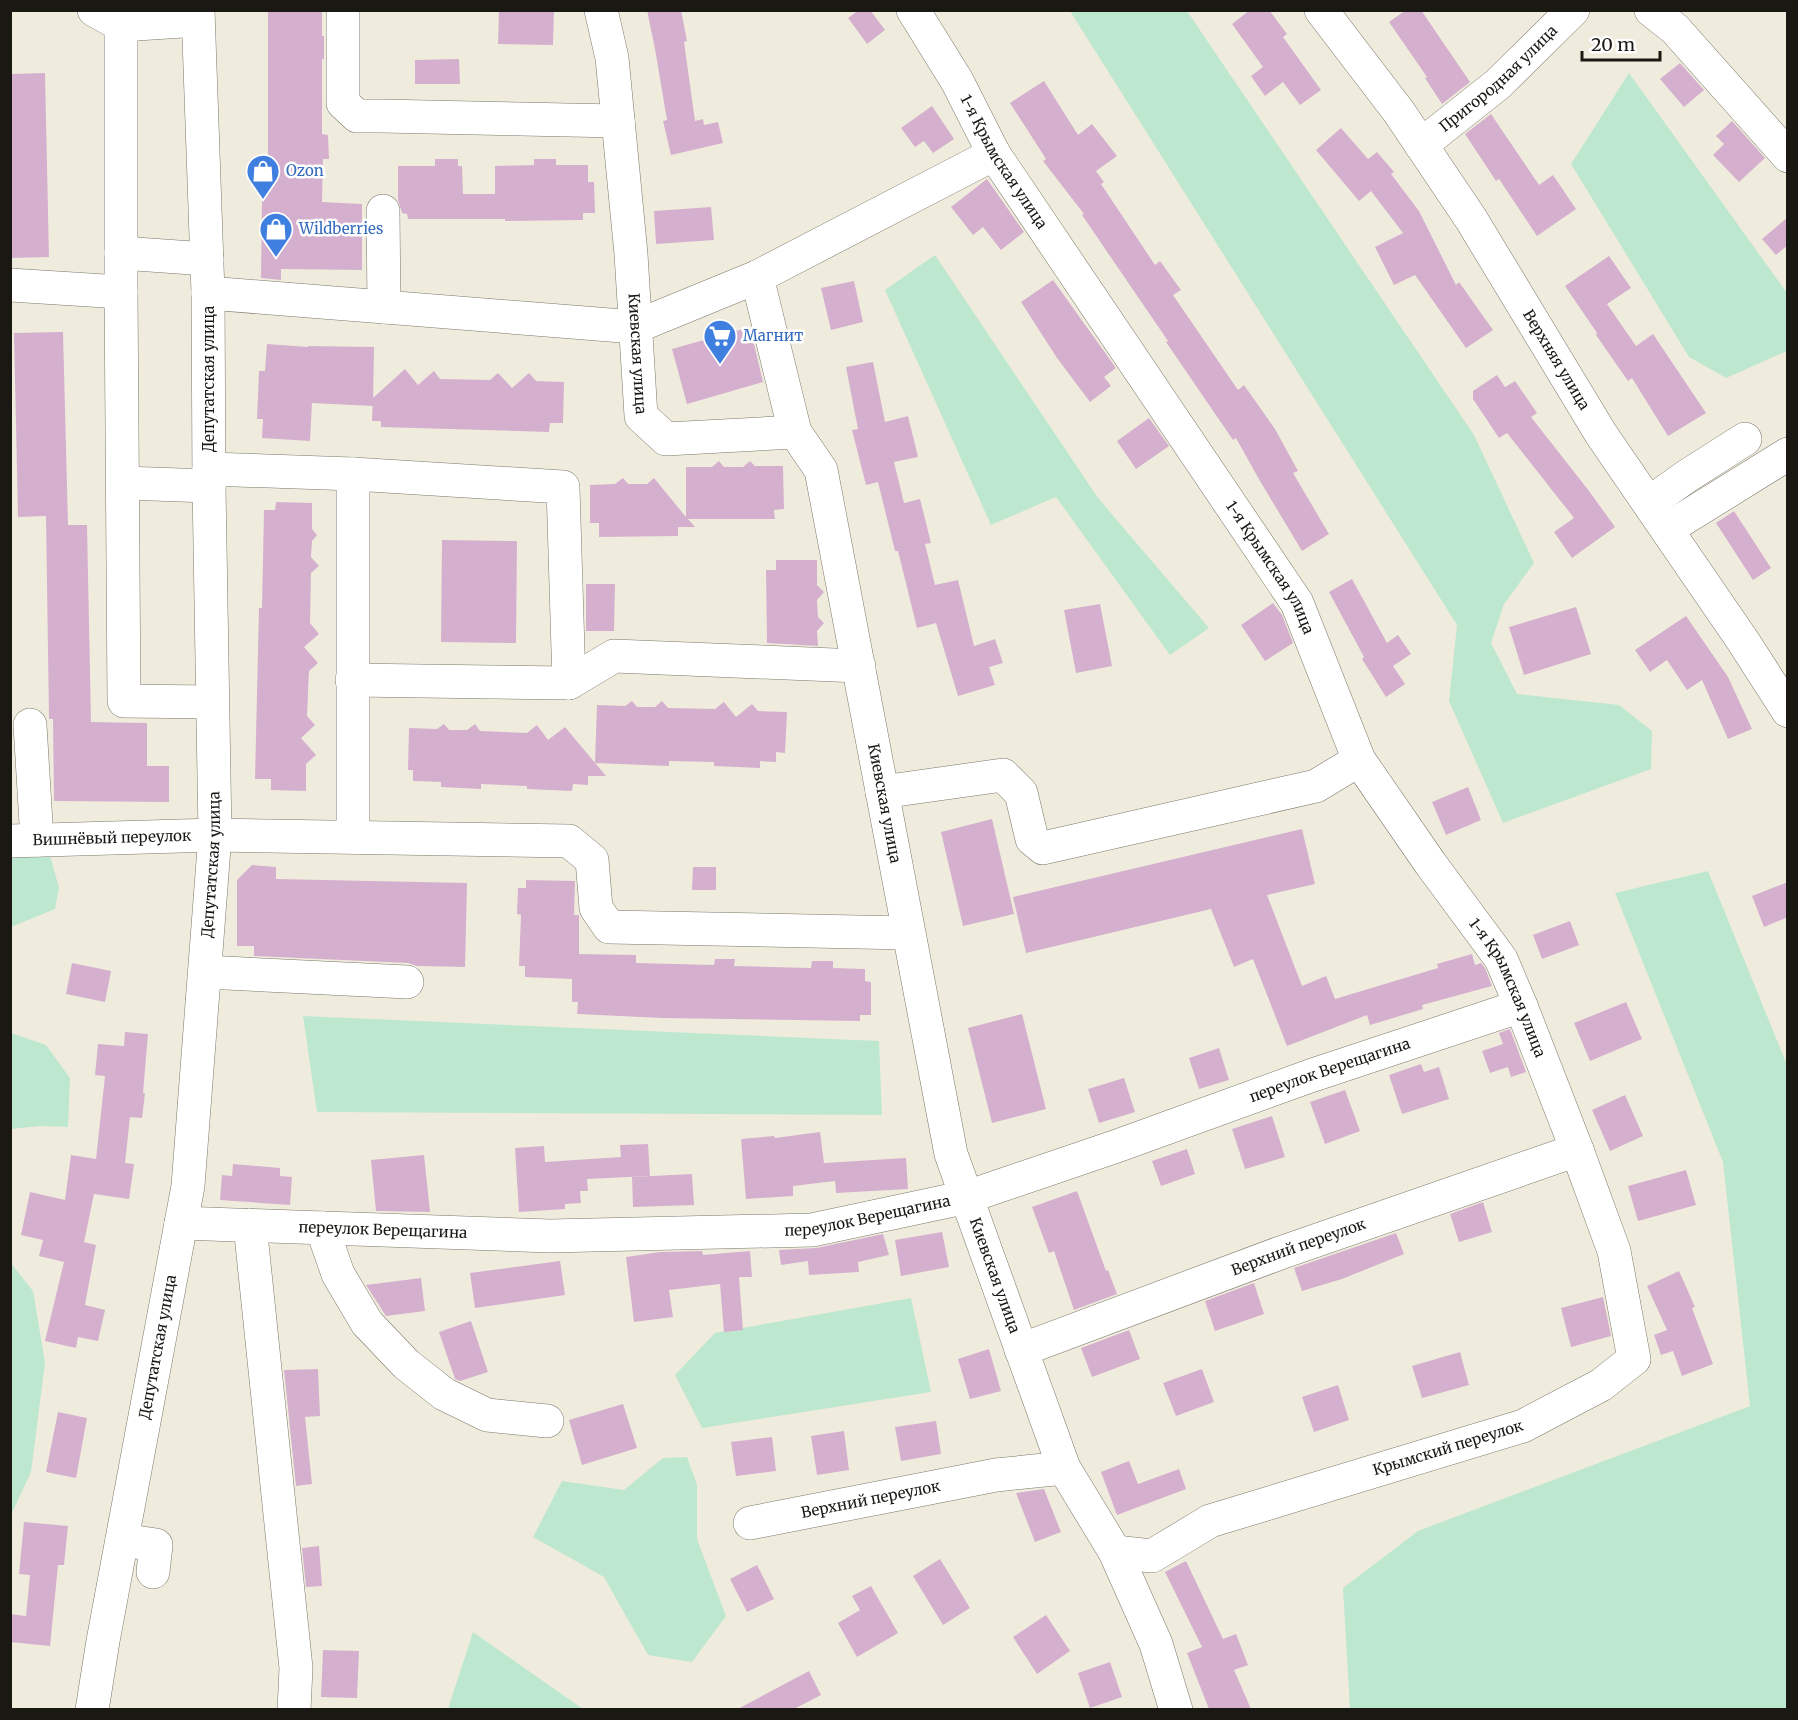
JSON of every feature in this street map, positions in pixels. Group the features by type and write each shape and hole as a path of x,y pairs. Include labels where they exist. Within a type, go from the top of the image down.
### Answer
{"street":[{"path":"344,10 343,103 357,116 618,121"},
{"name":"Киевская улица","path":"601,10 612,58 631,254 641,416 666,439 795,432 821,470 951,1154 1064,1468 1115,1552 1156,1644 1176,1710"},
{"name":"1-я Крымская улица","path":"913,10 957,81 994,154 1297,603 1359,760 1430,863 1501,959 1577,1150"},
{"name":"Верхняя улица","path":"1321,10 1399,112 1471,219 1601,435 1788,711"},
{"name":"Пригородная улица","path":"1421,145 1498,84 1573,10"},
{"path":"1651,10 1675,29 1788,156"},
{"path":"198,15 107,18 121,254 124,701 212,702"},
{"name":"Депутатская улица","path":"92,1710 188,1186 215,835 208,293 198,15"},
{"path":"208,293 635,327 757,277 994,154"},
{"path":"382,211 384,307"},
{"path":"121,254 207,259"},
{"path":"757,277 795,432"},
{"path":"10,285 121,292"},
{"path":"1658,516 1686,476 1745,439"},
{"path":"1658,516 1788,454"},
{"path":"124,483 209,477 353,474 563,487 569,683"},
{"path":"353,474 353,837"},
{"path":"352,680 569,683 614,656 859,666"},
{"path":"24,840 30,725"},
{"path":"882,792 1003,775 1021,792 1032,839 1043,848 1316,786 1359,760"},
{"name":"Вишнёвый переулок","path":"24,840 215,835 569,841 592,860 596,908 609,927 908,933"},
{"path":"205,972 407,982"},
{"name":"переулок Верещагина","path":"182,1223 550,1236 812,1230 967,1197 1117,1146 1310,1076 1521,1006"},
{"name":"Верхний переулок","path":"1021,1350 1280,1252 1577,1150"},
{"name":"Крымский переулок","path":"1115,1552 1152,1556 1210,1521 1523,1426 1601,1385 1634,1359 1614,1251 1577,1150"},
{"path":"250,1225 296,1668 294,1710"},
{"path":"322,1228 338,1274 367,1323 406,1364 444,1394 487,1415 547,1421"},
{"name":"Верхний переулок","path":"750,1523 996,1475 1064,1468"},
{"path":"122,1540 156,1545 153,1572"}],"green space":[{"path":"1070,11 1187,11 1474,435 1534,563 1504,604 1491,643 1517,694 1619,705 1652,731 1651,769 1503,823 1449,701 1457,625"},
{"path":"1629,73 1787,293 1787,351 1726,378 1689,357 1571,164"},
{"path":"935,255 1098,498 1209,628 1170,655 1056,497 991,525 885,290"},
{"path":"50,855 59,888 55,909 11,927 10,857"},
{"path":"1708,871 1787,1065 1787,1709 1350,1709 1343,1588 1418,1531 1750,1406 1723,1162 1615,893"},
{"path":"303,1016 879,1041 882,1115 317,1112"},
{"path":"11,1033 46,1045 70,1078 68,1127 40,1126 11,1129"},
{"path":"11,1263 33,1291 45,1363 31,1472 11,1515"},
{"path":"911,1298 931,1392 702,1428 675,1375 715,1333"},
{"path":"687,1457 697,1485 697,1539 726,1616 692,1662 648,1655 604,1577 533,1537 562,1481 624,1490 663,1458"},
{"path":"473,1632 583,1709 448,1709"}],"building":[{"path":"268,10 322,10 324,59 322,59 322,134 328,135 329,159 323,159 322,202 362,204 362,270 281,269 281,280 261,278 262,196 268,196"},
{"path":"499,10 554,10 553,45 498,44"},
{"path":"647,10 681,10 687,41 684,42 695,121 703,119 704,125 718,122 723,143 671,155 663,121 667,120"},
{"path":"859,10 870,10 885,30 867,44 848,18"},
{"path":"1250,10 1269,10 1287,34 1283,37 1321,90 1300,105 1283,82 1265,96 1251,76 1263,67 1232,24"},
{"path":"1406,10 1421,10 1470,82 1442,104 1425,78 1427,77 1389,22"},
{"path":"459,59 460,84 415,84 415,60"},
{"path":"1680,63 1704,90 1684,107 1660,79"},
{"path":"45,73 49,257 10,258 10,74"},
{"path":"1044,81 1078,135 1092,124 1117,156 1096,171 1104,182 1101,184 1155,265 1160,261 1181,290 1173,295 1238,390 1244,385 1275,429 1298,471 1293,473 1329,534 1302,551 1236,438 1233,440 1082,215 1084,214 1043,161 1046,159 1010,103"},
{"path":"932,106 954,139 933,153 924,141 915,147 901,128"},
{"path":"1491,114 1539,185 1553,175 1576,209 1537,236 1499,179 1496,181 1465,134"},
{"path":"1732,121 1765,158 1739,182 1713,155 1724,144 1716,136"},
{"path":"1341,128 1368,159 1377,152 1394,172 1391,174 1419,211 1456,285 1459,282 1493,330 1466,348 1415,275 1394,285 1375,247 1403,233 1371,191 1359,201 1316,150"},
{"path":"435,159 458,159 458,166 462,166 463,194 495,194 495,166 534,165 534,159 556,159 556,165 588,165 588,182 594,182 595,213 583,213 583,220 408,219 407,214 402,213 398,200 398,166 435,166"},
{"path":"987,179 1024,232 1001,250 983,227 973,235 951,207"},
{"path":"711,207 714,240 656,244 654,211"},
{"path":"1788,217 1788,245 1776,255 1762,239"},
{"path":"1609,256 1631,288 1607,304 1636,346 1653,334 1706,413 1668,436 1632,378 1628,381 1565,286"},
{"path":"1053,280 1116,368 1104,377 1111,386 1090,402 1057,358 1021,302"},
{"path":"854,281 863,322 831,330 821,288"},
{"name":"Магнит","path":"750,327 763,382 687,404 672,349"},
{"path":"63,332 68,525 87,525 91,722 147,723 147,766 169,766 169,802 54,801 53,719 49,719 46,516 18,517 14,333"},
{"path":"267,344 308,347 374,347 373,406 312,403 310,441 262,438 263,419 257,419 259,371 265,371"},
{"path":"873,362 885,422 908,416 918,457 894,462 904,503 920,499 931,543 925,544 935,585 958,580 974,646 995,639 1003,663 989,667 995,685 958,696 936,623 917,628 878,482 866,485 852,430 858,429 846,367"},
{"path":"405,369 418,385 434,371 440,379 490,380 498,373 512,388 529,373 536,381 564,382 563,423 550,423 549,432 381,427 381,421 372,421 373,398"},
{"path":"1497,375 1505,387 1515,381 1537,413 1531,417 1615,527 1572,558 1554,532 1574,518 1507,433 1499,438 1473,399 1473,391"},
{"path":"1149,418 1169,446 1136,469 1117,441"},
{"path":"719,461 724,467 743,467 750,461 755,466 783,466 784,509 774,510 775,519 688,519 695,527 678,527 678,536 599,537 599,523 590,523 590,485 615,484 623,478 628,484 647,484 654,478 686,517 686,467 712,467"},
{"path":"276,502 312,503 312,529 317,535 312,541 311,557 319,566 311,573 310,623 319,634 304,647 318,663 309,671 307,716 315,725 301,738 316,755 306,764 306,791 271,790 271,779 255,779 264,510 275,510"},
{"path":"1734,511 1771,568 1753,580 1716,523"},
{"path":"442,540 517,541 516,643 441,642"},
{"path":"776,560 817,560 817,585 824,592 817,600 818,617 824,623 817,631 818,646 767,643 766,570 776,570"},
{"path":"1352,579 1387,643 1398,635 1411,654 1393,666 1405,684 1386,697 1362,659 1364,657 1329,592"},
{"path":"586,584 615,584 614,631 586,631"},
{"path":"1273,603 1282,615 1293,643 1265,661 1241,625"},
{"path":"1100,604 1112,666 1076,673 1064,610"},
{"path":"1576,607 1591,654 1524,675 1509,627"},
{"path":"1686,616 1728,677 1752,729 1728,739 1702,680 1687,690 1667,660 1650,672 1635,650"},
{"path":"632,701 637,707 655,707 662,701 668,708 715,709 724,702 736,717 752,704 758,711 787,712 785,753 776,752 776,762 760,761 760,768 714,766 714,762 669,761 669,766 595,763 597,705 625,706"},
{"path":"444,724 449,730 467,730 475,724 480,731 527,733 537,725 548,740 565,727 606,776 588,776 588,785 573,784 572,791 481,784 481,789 441,787 441,782 413,781 413,770 408,770 409,728 437,729"},
{"path":"1468,787 1481,820 1446,835 1432,802"},
{"path":"992,819 1014,914 963,926 941,832"},
{"path":"1302,829 1315,884 1267,895 1302,986 1326,976 1335,999 1438,968 1437,964 1472,954 1475,965 1481,963 1485,968 1492,986 1422,1005 1423,1009 1370,1025 1367,1015 1287,1046 1253,959 1234,967 1211,909 1026,953 1013,897"},
{"path":"252,865 276,867 276,879 467,883 465,967 254,956 254,946 237,946 237,880"},
{"path":"693,867 716,867 716,890 692,890"},
{"path":"526,880 575,881 574,915 579,915 579,954 636,955 636,963 714,965 715,959 735,959 734,966 811,968 812,961 833,961 833,968 865,969 865,981 871,982 871,1015 860,1015 860,1021 662,1018 577,1014 578,1002 572,1002 572,979 525,977 525,966 519,966 521,915 517,914 518,888 526,888"},
{"path":"1788,882 1788,917 1764,927 1752,896"},
{"path":"1570,921 1579,945 1542,959 1533,935"},
{"path":"72,963 111,971 105,1002 66,994"},
{"path":"1626,1002 1642,1039 1590,1061 1574,1023"},
{"path":"1022,1014 1046,1109 992,1123 968,1028"},
{"path":"1510,1029 1526,1072 1511,1077 1508,1067 1490,1073 1482,1051 1503,1044 1499,1033"},
{"path":"125,1032 148,1034 142,1118 130,1117 125,1163 134,1164 129,1199 94,1194 84,1242 96,1245 85,1305 105,1310 98,1341 78,1337 76,1348 45,1341 64,1262 39,1256 43,1240 21,1235 30,1192 65,1200 71,1155 96,1159 105,1076 95,1075 98,1044 124,1046"},
{"path":"1219,1048 1229,1080 1199,1089 1189,1058"},
{"path":"1421,1064 1424,1072 1439,1067 1449,1099 1402,1114 1389,1075"},
{"path":"1124,1078 1135,1112 1099,1123 1088,1089"},
{"path":"1345,1090 1360,1131 1325,1144 1310,1102"},
{"path":"1625,1095 1643,1136 1610,1151 1592,1110"},
{"path":"1272,1116 1285,1157 1245,1169 1232,1129"},
{"path":"820,1132 824,1163 906,1158 908,1189 836,1193 835,1181 793,1186 793,1196 746,1199 741,1139 774,1136 775,1138"},
{"path":"648,1144 650,1176 587,1179 588,1191 580,1191 581,1203 565,1204 565,1209 519,1212 515,1148 544,1146 545,1162 621,1157 620,1145"},
{"path":"1187,1149 1195,1174 1161,1186 1152,1161"},
{"path":"424,1155 430,1212 376,1211 371,1160"},
{"path":"233,1164 280,1168 280,1176 292,1177 290,1205 220,1200 222,1175 232,1176"},
{"path":"1686,1170 1696,1205 1638,1221 1628,1186"},
{"path":"692,1174 694,1205 633,1207 632,1177"},
{"path":"1077,1191 1106,1271 1108,1270 1117,1294 1074,1310 1054,1251 1049,1253 1032,1207"},
{"path":"1483,1202 1492,1232 1459,1242 1450,1214"},
{"path":"942,1232 949,1267 901,1276 895,1240"},
{"path":"1396,1233 1404,1254 1342,1279 1302,1291 1294,1268"},
{"path":"883,1234 889,1255 858,1262 859,1272 809,1275 808,1261 781,1265 779,1250 816,1248"},
{"path":"702,1251 703,1255 750,1251 752,1277 739,1277 743,1330 724,1332 720,1284 669,1290 673,1317 634,1322 626,1257 660,1252"},
{"path":"560,1261 565,1295 475,1308 470,1273"},
{"path":"1679,1271 1695,1307 1692,1308 1713,1364 1682,1376 1673,1351 1661,1355 1654,1335 1667,1330 1647,1286"},
{"path":"421,1278 425,1311 386,1316 366,1285"},
{"path":"1254,1283 1264,1314 1215,1331 1205,1301"},
{"path":"1603,1297 1611,1336 1571,1347 1561,1308"},
{"path":"471,1321 488,1372 460,1381 455,1379 439,1332"},
{"path":"1129,1330 1140,1359 1092,1377 1081,1348"},
{"path":"989,1349 1001,1391 970,1399 958,1359"},
{"path":"1460,1352 1469,1385 1422,1398 1412,1366"},
{"path":"318,1369 320,1416 305,1417 312,1484 296,1486 284,1370"},
{"path":"1202,1369 1214,1402 1176,1416 1163,1383"},
{"path":"1338,1385 1349,1420 1314,1432 1302,1397"},
{"path":"623,1404 637,1448 582,1465 569,1420"},
{"path":"58,1412 87,1418 76,1478 46,1472"},
{"path":"936,1421 941,1454 901,1461 895,1427"},
{"path":"844,1431 849,1470 817,1475 811,1436"},
{"path":"772,1437 776,1471 736,1476 731,1442"},
{"path":"1129,1461 1138,1484 1179,1469 1186,1489 1117,1515 1101,1472"},
{"path":"1044,1489 1061,1532 1035,1542 1016,1493"},
{"path":"24,1522 68,1526 64,1565 58,1565 50,1646 10,1642 10,1614 26,1616 30,1575 19,1574"},
{"path":"319,1546 322,1586 306,1587 302,1548"},
{"path":"940,1559 970,1608 943,1625 913,1576"},
{"path":"1186,1561 1223,1639 1236,1634 1248,1665 1234,1670 1251,1709 1209,1709 1187,1653 1202,1647 1165,1572"},
{"path":"757,1565 774,1599 747,1612 730,1579"},
{"path":"871,1586 898,1633 857,1657 838,1623 860,1610 852,1596"},
{"path":"1046,1615 1070,1651 1037,1674 1013,1637"},
{"path":"323,1650 359,1651 357,1698 321,1697"},
{"path":"1110,1662 1122,1697 1090,1708 1078,1673"},
{"path":"809,1671 821,1695 792,1710 736,1710"}],"place":[{"name":"Ozon","path":"263,200"},
{"name":"Wildberries","path":"276,258"},
{"name":"Магнит","path":"720,365"}]}
